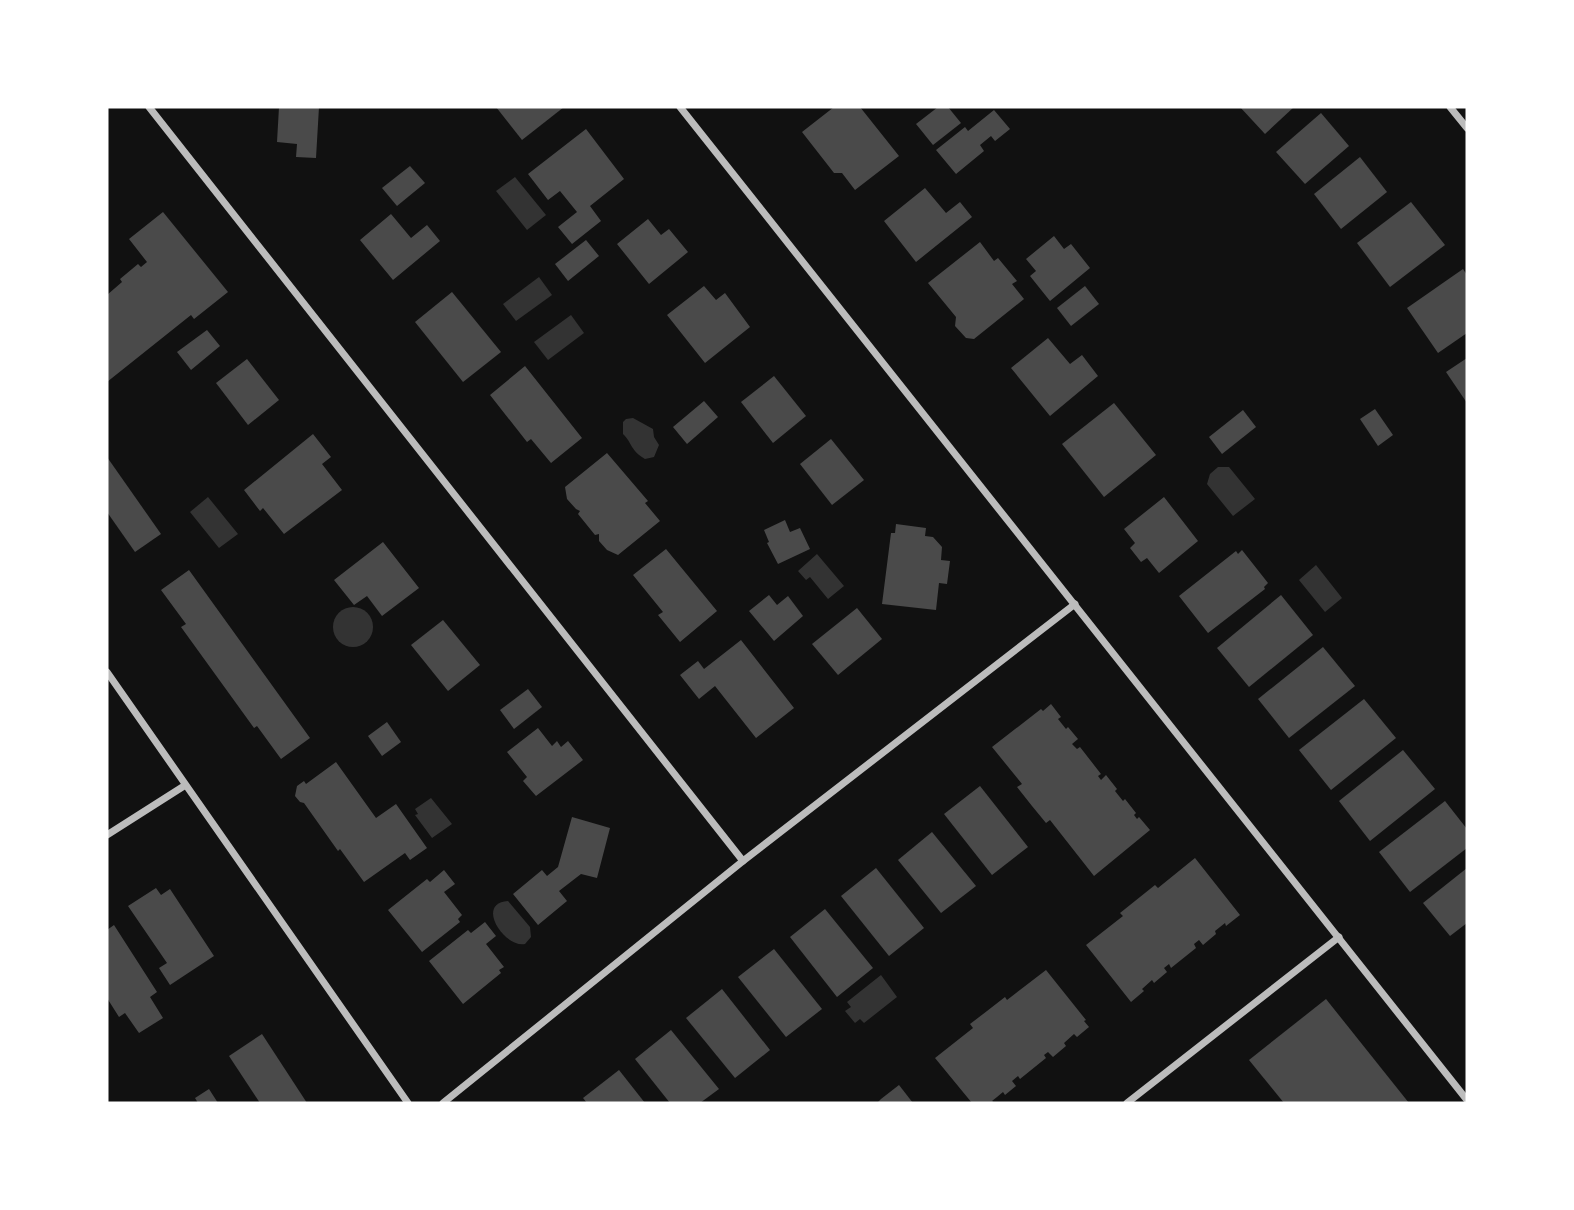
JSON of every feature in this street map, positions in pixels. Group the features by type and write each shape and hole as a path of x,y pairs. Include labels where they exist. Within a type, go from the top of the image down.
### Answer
{"street":[{"path":"149,107 743,861"},
{"path":"680,107 1467,1100"},
{"path":"1450,107 1467,128"},
{"path":"443,1103 743,861 1075,604"},
{"path":"107,672 184,786 408,1103"},
{"path":"107,835 184,786"},
{"path":"1127,1103 1339,937"}],"shaded area":[{"path":"515,177 546,215 527,230 496,191"},
{"path":"539,277 552,295 516,321 503,304"},
{"path":"571,315 584,333 548,360 534,342"},
{"path":"633,418 653,429 659,445 654,457 645,459 640,456 623,434 623,422"},
{"path":"1218,467 1229,467 1255,499 1233,516 1207,484 1210,474"},
{"path":"208,497 238,534 219,548 190,512"},
{"path":"817,554 844,586 828,599 810,577 806,580 798,571"},
{"path":"1316,565 1342,598 1325,612 1299,580"},
{"path":"353,607 367,613 373,627 367,641 353,647 339,641 333,627 339,613"},
{"path":"431,798 452,824 432,838 415,815 418,814 415,809"},
{"path":"508,901 530,927 531,937 525,944 509,939 496,925 494,909 498,904"},
{"path":"881,975 897,997 864,1023 860,1019 855,1023 845,1011 851,1007 847,1002"}],"building":[{"path":"279,107 319,107 316,158 296,157 297,144 277,142"},
{"path":"496,107 564,107 522,140"},
{"path":"834,107 860,107 899,156 855,190 842,173 834,173 802,132"},
{"path":"938,107 948,107 961,123 933,145 916,124"},
{"path":"1240,107 1294,107 1265,134"},
{"path":"994,110 1010,129 995,141 991,136 980,145 984,151 956,174 936,150 965,127 968,131"},
{"path":"1321,113 1349,146 1305,184 1276,152"},
{"path":"586,129 624,179 590,206 601,221 572,244 558,227 577,212 560,191 548,200 528,174"},
{"path":"1360,157 1387,192 1341,229 1314,194"},
{"path":"410,166 425,183 397,206 382,188"},
{"path":"925,188 946,213 960,202 972,217 916,262 884,221"},
{"path":"1411,202 1445,245 1390,287 1357,243"},
{"path":"163,212 228,292 194,319 191,315 107,382 107,295 122,282 120,279 138,264 141,267 147,262 129,239"},
{"path":"391,214 411,238 427,225 440,241 393,280 360,240"},
{"path":"648,219 661,235 669,229 688,252 649,284 617,244"},
{"path":"1054,236 1064,249 1071,244 1090,268 1050,301 1030,276 1036,271 1026,259"},
{"path":"586,240 599,256 568,281 555,264"},
{"path":"980,242 994,261 998,258 1017,281 1012,284 1024,299 974,339 966,338 955,326 956,317 928,283"},
{"path":"1463,269 1467,275 1467,333 1438,353 1407,308"},
{"path":"704,286 716,300 725,293 750,327 705,363 667,315"},
{"path":"1085,286 1099,304 1071,326 1057,308"},
{"path":"452,292 501,352 463,382 415,322"},
{"path":"207,330 220,346 191,370 177,352"},
{"path":"1048,338 1070,364 1082,355 1098,376 1050,416 1011,368"},
{"path":"1467,358 1467,403 1446,372"},
{"path":"247,359 279,400 248,425 216,383"},
{"path":"525,366 582,438 551,463 531,439 527,442 490,395"},
{"path":"774,376 806,416 773,443 741,402"},
{"path":"704,401 718,417 687,444 673,427"},
{"path":"1114,403 1156,455 1104,497 1062,444"},
{"path":"1375,409 1393,435 1378,446 1360,419"},
{"path":"1243,410 1256,427 1222,454 1209,437"},
{"path":"313,434 331,457 322,464 342,490 284,534 263,508 260,511 244,490"},
{"path":"831,439 864,480 832,505 800,464"},
{"path":"607,453 648,501 645,503 660,521 618,555 607,550 599,541 599,534 595,535 578,514 580,511 567,499 565,487"},
{"path":"107,457 161,534 135,552 107,512"},
{"path":"1164,497 1198,541 1159,573 1147,558 1141,562 1130,548 1135,543 1124,529"},
{"path":"785,520 790,532 800,528 810,549 778,564 767,543 769,542 764,530"},
{"path":"896,524 926,528 925,536 933,537 942,547 941,560 950,561 947,584 939,583 936,610 882,604 891,533 895,533"},
{"path":"383,542 419,588 382,616 367,596 354,605 334,580"},
{"path":"666,549 717,611 680,642 658,615 663,612 633,575"},
{"path":"1242,550 1268,583 1265,589 1208,633 1179,596 1236,551 1238,554"},
{"path":"189,570 310,738 281,759 257,726 254,728 181,627 186,624 161,590"},
{"path":"769,595 777,605 788,596 803,616 774,641 749,611"},
{"path":"1281,595 1313,635 1249,687 1217,648"},
{"path":"857,608 882,639 838,675 812,644"},
{"path":"443,620 480,665 448,691 411,645"},
{"path":"741,640 794,708 756,738 715,686 699,699 680,675 698,661 704,669"},
{"path":"1323,647 1355,686 1289,738 1258,699"},
{"path":"528,689 542,707 514,729 500,710"},
{"path":"1364,699 1396,738 1331,790 1299,750"},
{"path":"1051,704 1061,717 1058,719 1078,739 1072,744 1077,749 1080,747 1101,774 1098,776 1101,780 1106,775 1117,789 1115,791 1136,813 1134,815 1137,819 1139,817 1150,830 1094,876 1050,820 1046,823 1032,806 1017,787 1022,784 992,747"},
{"path":"387,722 401,742 382,756 368,736"},
{"path":"538,728 552,746 557,741 561,747 568,741 583,760 536,796 523,781 527,777 507,752"},
{"path":"1403,750 1435,789 1370,841 1339,801"},
{"path":"336,762 376,818 396,804 427,848 410,860 405,853 364,882 304,803 295,796 297,786 304,781 306,784"},
{"path":"980,786 1028,847 992,875 944,814"},
{"path":"1445,801 1467,829 1467,848 1410,892 1379,852"},
{"path":"572,817 610,828 597,878 581,874 559,891 567,901 538,925 513,894 542,870 547,876 558,867"},
{"path":"932,832 976,886 941,913 898,860"},
{"path":"1195,858 1240,915 1215,931 1216,934 1203,945 1199,940 1194,944 1196,948 1171,968 1169,964 1164,968 1167,972 1154,983 1152,980 1131,1002 1086,945 1123,916 1120,913 1155,885 1158,888"},
{"path":"876,868 924,928 889,956 841,896"},
{"path":"1467,868 1467,923 1450,936 1423,903"},
{"path":"444,870 455,884 444,892 462,915 458,919 460,922 422,952 388,910 427,879 430,882"},
{"path":"156,888 161,895 170,889 214,956 170,985 159,968 167,963 128,906"},
{"path":"825,909 873,968 837,997 790,937"},
{"path":"485,922 496,936 486,944 504,967 499,970 501,973 463,1004 429,961 468,930 471,933"},
{"path":"114,925 157,992 150,997 163,1018 139,1033 125,1013 119,1017 107,998 107,930"},
{"path":"774,949 822,1009 786,1037 738,977"},
{"path":"1046,970 1089,1027 1077,1037 1074,1034 1064,1043 1066,1046 1053,1057 1048,1052 1044,1055 1046,1058 1020,1079 1018,1076 1012,1081 1016,1086 992,1101 995,1103 972,1103 935,1058 973,1028 970,1024"},
{"path":"722,989 770,1050 735,1078 686,1018"},
{"path":"1326,999 1409,1103 1284,1103 1249,1060"},
{"path":"671,1030 719,1089 700,1103 670,1103 635,1059"},
{"path":"262,1034 307,1103 260,1103 229,1056"},
{"path":"619,1070 645,1103 587,1103 583,1098"},
{"path":"899,1085 913,1103 877,1103 881,1099"},
{"path":"209,1089 218,1103 198,1103 195,1098"}]}
